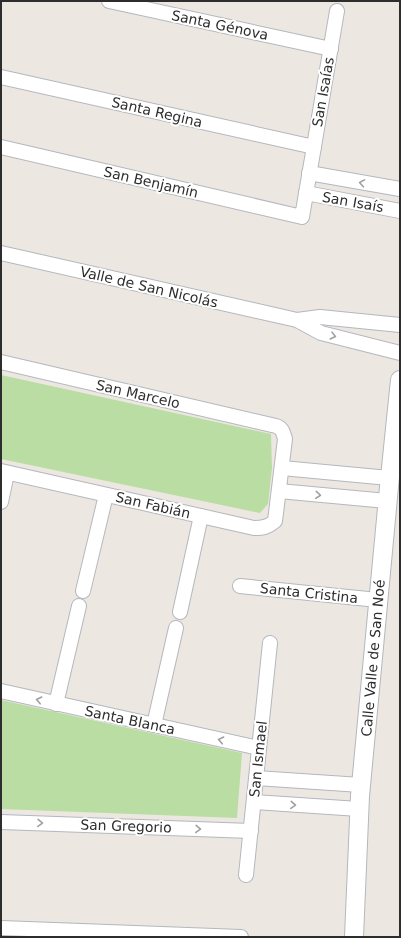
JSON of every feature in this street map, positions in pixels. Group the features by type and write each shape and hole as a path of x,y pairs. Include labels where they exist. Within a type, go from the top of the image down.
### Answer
{"street":[{"name":"Santa Génova","path":"109,1 331,49"},
{"name":"San Isaías","path":"302,217 337,11"},
{"name":"Santa Regina","path":"1,77 314,147"},
{"name":"San Benjamín","path":"1,147 302,217"},
{"path":"309,173 400,189"},
{"name":"San Isaís","path":"306,193 400,211"},
{"name":"Valle de San Nicolás","path":"1,253 297,320 321,333 400,353"},
{"name":"Valle de San Nicolás","path":"297,320 320,317 400,325"},
{"name":"San Marcelo","path":"1,362 276,426"},
{"name":"Calle Valle de San Noé","path":"354,937 359,809 387,501 400,380"},
{"name":"San Fabián","path":"4,472 254,528 264,528 271,525 275,521 282,468 285,439 283,432 276,426"},
{"path":"282,468 390,478"},
{"path":"1,502 4,472"},
{"path":"279,491 387,501"},
{"path":"83,591 106,495"},
{"path":"180,612 202,516"},
{"name":"Santa Cristina","path":"240,586 378,600"},
{"path":"56,704 79,606"},
{"path":"154,725 176,628"},
{"name":"San Ismael","path":"246,875 270,643"},
{"name":"Santa Blanca","path":"1,691 259,748"},
{"path":"256,778 361,785"},
{"path":"254,802 359,809"},
{"name":"San Gregorio","path":"1,822 251,830"},
{"path":"1,928 241,937"}],"green space":[{"path":"1,375 271,434 272,468 268,504 260,513 1,459"},
{"path":"1,700 242,753 237,818 1,809"}]}
